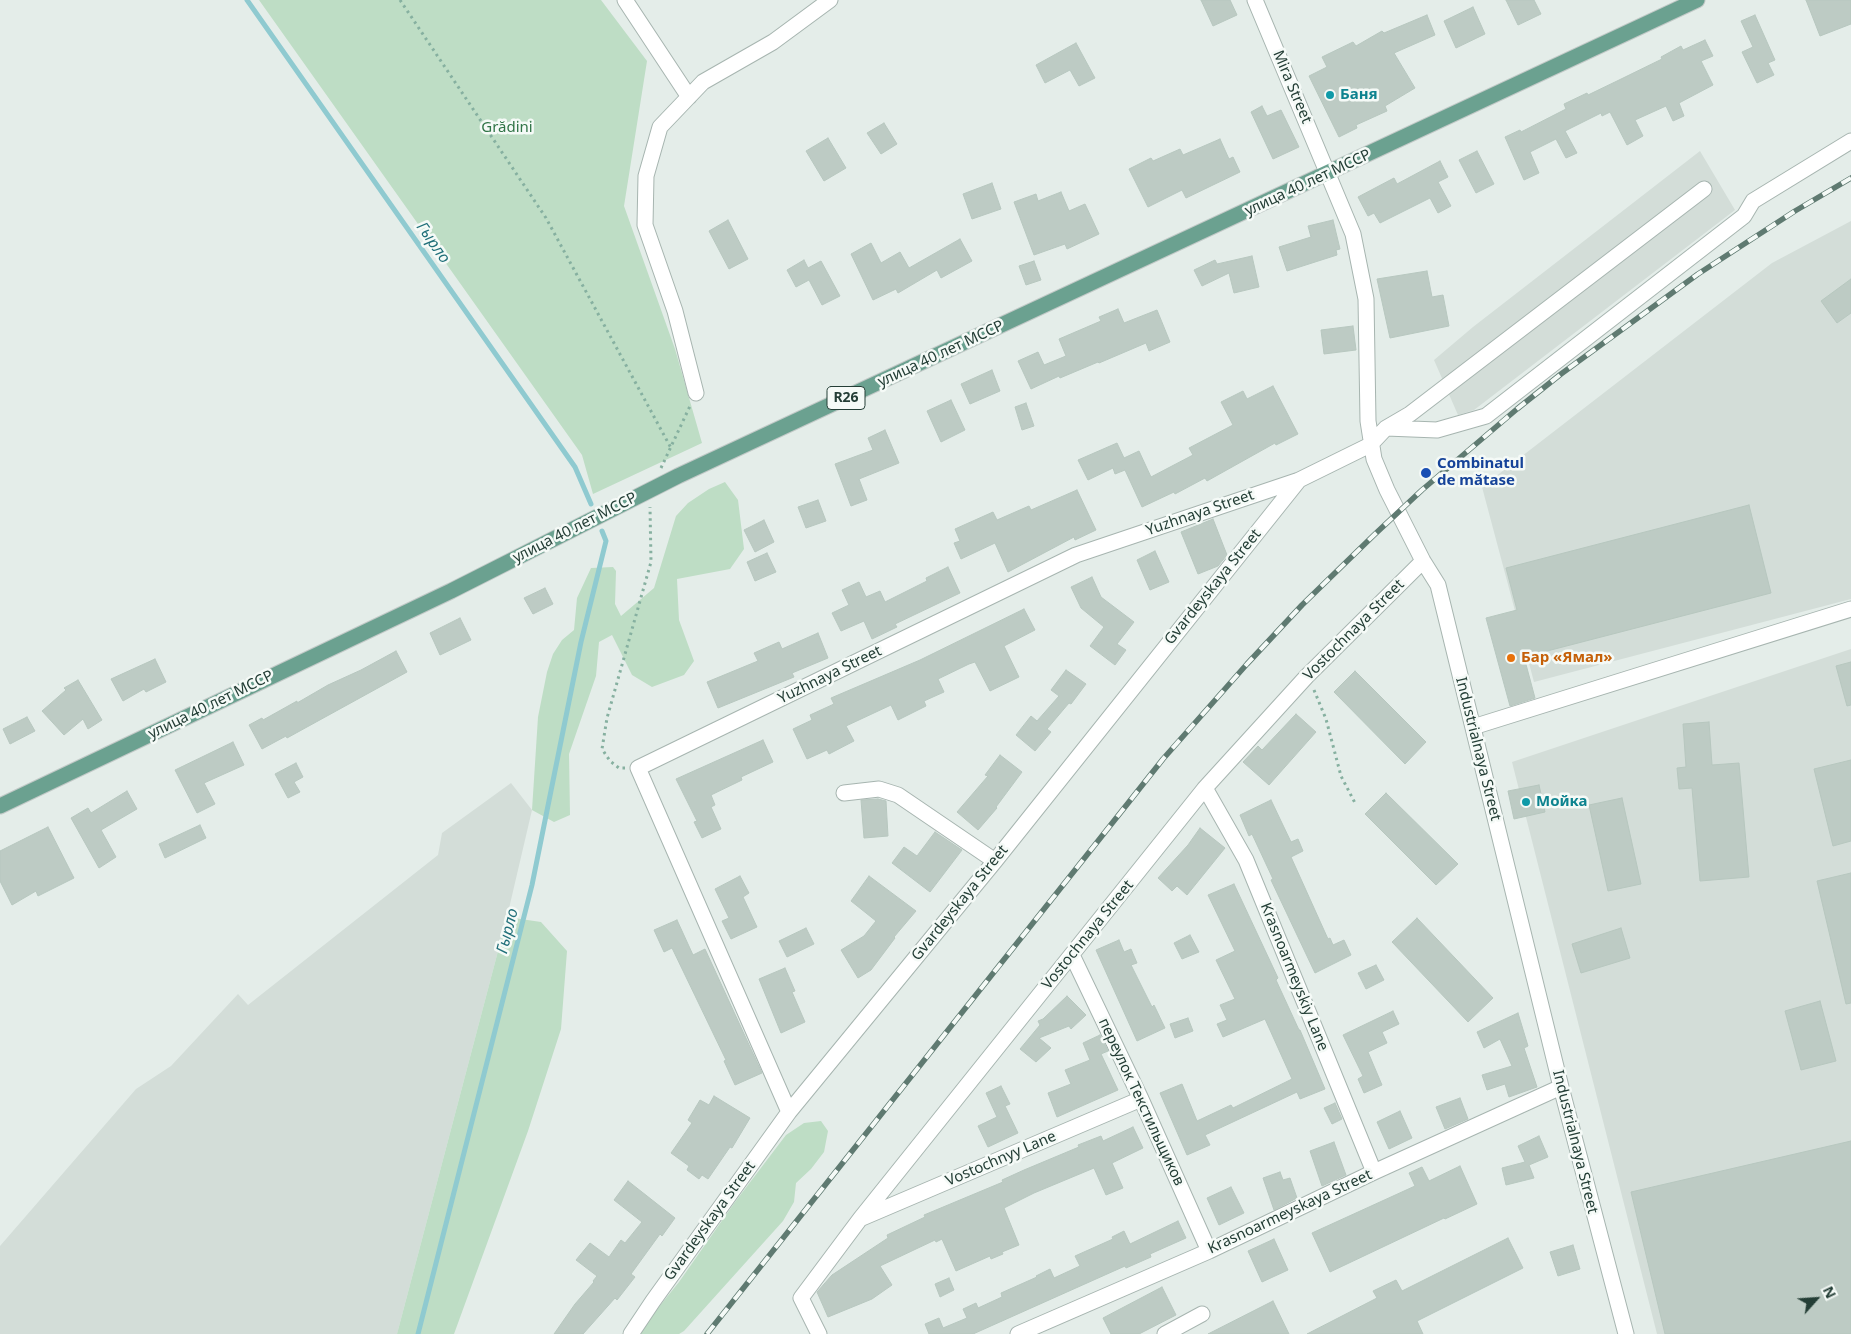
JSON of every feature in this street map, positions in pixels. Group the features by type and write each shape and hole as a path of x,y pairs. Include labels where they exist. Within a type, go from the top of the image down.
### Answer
{"main road":[{"name":"улица 40 лет МССР","path":"0,806 450,591 649,490 1697,0"}],"street":[{"path":"625,0 689,97"},
{"path":"696,392 676,311 645,225 646,176 660,128 703,82 773,42 830,0"},
{"name":"Mira Street","path":"1255,0 1328,173"},
{"path":"1386,428 1437,430 1486,416 1744,216 1753,201 1851,141"},
{"name":"Industrialnaya Street","path":"1328,173 1353,234 1366,299 1370,445 1379,474 1423,561 1438,585 1561,1087 1626,1334"},
{"path":"1370,445 1386,428 1410,414 1704,189"},
{"name":"Yuzhnaya Street","path":"638,768 1076,555 1299,480 1370,445"},
{"name":"Gvardeyskaya Street","path":"631,1334 789,1112 994,861 1299,480"},
{"name":"Vostochnaya Street","path":"818,1334 801,1298 860,1218 1205,788 1307,676 1423,561"},
{"path":"1473,727 1851,609"},
{"path":"638,768 789,1112"},
{"name":"Krasnoarmeyskiy Lane","path":"1205,788 1246,860 1374,1172"},
{"path":"844,793 879,789 898,795 994,861"},
{"name":"переулок Текстильщиков","path":"1072,955 1141,1099 1209,1251"},
{"name":"Krasnoarmeyskaya Street","path":"1018,1334 1209,1251 1374,1172 1561,1087"},
{"name":"Vostochnyy Lane","path":"860,1218 1141,1099"},
{"path":"1165,1334 1202,1314"}],"path":[{"path":"400,0 546,218 671,448"},
{"path":"638,768 619,768 610,761 602,749 607,718 651,562 649,490 671,448 696,392"},
{"path":"1307,676 1326,719 1341,776 1355,803"}],"shaded area":[{"path":"1700,151 1735,210 1474,410 1458,415 1434,360 1473,327"},
{"path":"1851,221 1851,599 1534,682 1482,487 1772,263"},
{"path":"1851,649 1851,1334 1657,1334 1512,762"},
{"path":"511,783 532,810 507,917 397,1334 0,1334 0,1246 136,1089 171,1066 238,994 248,1005 438,855 442,833"}],"green space":[{"name":"Grădini","path":"259,0 601,0 647,61 624,206 675,349 702,443 593,494 582,455"},
{"path":"725,482 738,500 744,549 730,569 677,579 679,620 694,661 684,675 652,687 632,675 612,635 599,642 596,676 569,754 570,815 554,822 532,810 538,717 547,672 553,654 562,640 574,630 577,598 591,568 613,567 616,571 615,604 621,616 654,588 676,516 688,503 709,489"},
{"path":"507,917 541,922 567,951 561,1029 528,1131 454,1334 397,1334"},
{"path":"821,1121 828,1131 824,1152 811,1169 796,1183 794,1202 783,1221 684,1331 679,1334 637,1334 679,1282 735,1202 786,1135 804,1123"}],"building":[{"path":"1201,0 1230,0 1237,15 1213,26"},
{"path":"1506,0 1534,0 1541,14 1518,25"},
{"path":"1806,0 1851,0 1851,24 1820,36"},
{"path":"1473,7 1485,34 1456,48 1444,21"},
{"path":"1427,15 1435,35 1394,53 1415,88 1385,106 1387,111 1356,125 1357,128 1339,137 1309,76 1327,67 1322,57 1353,42 1356,46 1382,31 1384,33"},
{"path":"1755,15 1775,60 1768,63 1774,75 1757,83 1742,52 1753,47 1741,21"},
{"path":"1705,40 1713,56 1701,61 1713,85 1679,103 1684,116 1673,121 1666,106 1635,120 1643,136 1627,145 1610,112 1602,116 1601,113 1565,131 1577,153 1566,158 1556,139 1530,152 1539,173 1524,180 1505,137 1520,130 1521,132 1566,109 1564,104 1587,93 1588,95 1662,59 1661,57 1681,46 1683,50"},
{"path":"1076,43 1095,78 1079,86 1070,70 1045,83 1036,65"},
{"path":"1262,106 1267,116 1281,110 1299,147 1273,159 1251,112"},
{"path":"884,123 897,144 881,154 867,133"},
{"path":"828,138 846,168 824,181 806,151"},
{"path":"1220,139 1229,159 1233,157 1240,172 1186,198 1182,190 1148,207 1129,169 1151,158 1153,161 1180,149 1183,155"},
{"path":"1477,151 1494,184 1476,193 1459,160"},
{"path":"1440,161 1448,177 1438,182 1451,206 1438,213 1430,198 1380,223 1374,213 1368,216 1358,197 1394,178 1397,184"},
{"path":"992,183 1001,209 972,219 963,194"},
{"path":"1061,192 1069,211 1085,204 1099,234 1067,249 1065,244 1034,255 1014,202 1036,194 1038,201"},
{"path":"728,220 748,259 729,269 709,231"},
{"path":"1333,220 1340,249 1336,250 1337,255 1287,271 1279,247 1311,237 1308,226"},
{"path":"960,239 972,261 941,278 937,270 898,293 896,289 873,300 851,254 871,243 881,263 900,252 909,268"},
{"path":"1252,256 1259,287 1234,293 1229,273 1202,286 1194,270 1215,260 1217,264"},
{"path":"804,260 808,268 821,261 840,296 822,305 809,280 796,287 787,270"},
{"path":"1034,261 1041,280 1026,285 1019,266"},
{"path":"1427,271 1432,297 1443,295 1449,326 1390,338 1377,279"},
{"path":"1851,279 1851,313 1837,323 1821,301"},
{"path":"1118,309 1124,323 1157,310 1170,342 1149,351 1146,343 1060,378 1059,376 1031,389 1018,361 1038,352 1044,365 1066,356 1059,339 1101,321 1099,317"},
{"path":"1353,326 1356,350 1324,354 1321,330"},
{"path":"992,370 1000,391 970,404 961,384"},
{"path":"1273,386 1298,434 1276,445 1275,443 1207,481 1205,478 1175,494 1174,492 1142,507 1125,470 1115,474 1113,468 1088,480 1078,460 1117,443 1124,458 1139,451 1151,477 1193,455 1189,448 1233,425 1221,402 1243,391 1247,399"},
{"path":"951,400 965,430 941,442 927,411"},
{"path":"1026,403 1034,426 1022,430 1015,407"},
{"path":"885,430 899,463 859,479 867,500 851,506 835,464 873,450 868,438"},
{"path":"1077,490 1096,530 1075,540 1074,537 1008,572 995,543 961,559 954,543 960,541 955,529 993,512 997,520 1029,506 1031,510"},
{"path":"818,500 826,521 806,528 798,507"},
{"path":"1749,505 1771,593 1524,657 1535,698 1510,706 1486,618 1517,610 1506,568"},
{"path":"1213,519 1227,555 1218,566 1198,574 1181,532"},
{"path":"764,520 774,542 755,552 744,530"},
{"path":"1155,551 1169,582 1150,590 1137,560"},
{"path":"767,553 776,572 755,581 747,562"},
{"path":"948,567 960,593 895,624 897,627 872,639 864,621 841,631 832,613 849,605 842,590 859,582 866,597 880,591 885,602 927,581 926,578"},
{"path":"1092,577 1101,597 1134,622 1117,644 1126,650 1115,665 1090,646 1104,627 1081,608 1071,587"},
{"path":"545,588 553,604 533,614 524,598"},
{"path":"1024,609 1035,630 1004,646 1019,677 990,691 975,662 969,664 938,679 944,692 924,701 926,706 898,720 891,705 846,726 854,741 829,754 827,750 807,759 793,729 812,720 810,715 834,704 831,698 920,660"},
{"path":"460,618 471,640 440,655 430,633"},
{"path":"818,633 828,658 792,673 794,677 718,708 707,682 758,661 754,653 779,642 782,649"},
{"path":"396,651 407,672 287,738 286,736 262,749 249,725 262,718 263,720 297,701 297,703 328,685"},
{"path":"155,659 166,682 146,692 144,689 123,701 111,679"},
{"path":"1851,662 1851,705 1847,706 1836,666"},
{"path":"1066,670 1086,684 1071,704 1069,703 1047,729 1051,732 1035,751 1016,735 1031,716 1037,721 1059,696 1051,690"},
{"path":"1355,671 1426,742 1405,764 1334,692"},
{"path":"78,680 102,720 88,729 83,719 64,735 42,711 66,690 64,688"},
{"path":"1296,714 1316,732 1269,785 1243,762 1258,746 1262,750"},
{"path":"27,717 35,731 10,744 3,729"},
{"path":"1709,722 1712,765 1739,763 1749,877 1700,881 1692,788 1679,789 1677,768 1686,767 1683,724"},
{"path":"763,740 773,762 741,777 742,780 711,795 715,805 711,807 721,829 702,838 694,822 697,821 676,779"},
{"path":"233,742 244,765 204,783 215,804 197,813 175,770"},
{"path":"1000,755 1022,772 997,808 978,830 957,812 988,776 985,775"},
{"path":"1851,760 1851,841 1833,846 1814,769"},
{"path":"296,763 303,777 294,782 300,792 288,798 275,774"},
{"name":"Мойка","path":"1539,785 1545,812 1514,819 1508,791"},
{"path":"127,791 137,809 101,830 116,857 99,868 71,818 88,808 91,813"},
{"path":"1386,793 1458,864 1436,885 1365,814"},
{"path":"1622,798 1641,884 1608,891 1589,805"},
{"path":"878,799 886,801 888,836 864,838 861,800"},
{"path":"1271,800 1291,842 1298,839 1303,851 1291,857 1328,939 1330,938 1333,945 1344,940 1351,955 1315,973 1271,880 1273,879 1252,834 1249,836 1240,815"},
{"path":"200,825 206,838 165,858 159,844"},
{"path":"48,827 74,878 38,896 36,891 12,905 0,881 0,851"},
{"path":"1200,828 1225,848 1187,895 1177,886 1172,891 1158,878 1188,845"},
{"path":"935,832 962,850 930,892 892,863 904,847 917,856"},
{"path":"1851,873 1851,1003 1846,1004 1817,881"},
{"path":"740,876 749,893 743,897 757,927 731,939 722,921 729,918 715,889"},
{"path":"869,876 916,911 894,937 871,970 858,978 841,950 864,936 876,921 851,901"},
{"path":"1234,884 1278,978 1276,980 1325,1089 1300,1099 1297,1092 1205,1135 1210,1145 1187,1155 1160,1093 1182,1084 1197,1121 1231,1105 1233,1108 1292,1079 1265,1019 1223,1037 1217,1024 1227,1020 1220,1005 1235,999 1216,960 1235,951 1208,895"},
{"path":"1417,918 1493,998 1468,1022 1392,942"},
{"path":"677,920 693,955 705,949 762,1073 735,1085 724,1061 726,1060 672,948 664,952 654,930"},
{"path":"806,928 814,944 787,957 779,941"},
{"path":"1621,928 1630,958 1581,973 1572,944"},
{"path":"1190,935 1199,952 1182,959 1174,943"},
{"path":"1119,940 1124,952 1131,949 1137,963 1131,965 1165,1028 1137,1041 1096,950"},
{"path":"1376,965 1384,980 1366,989 1358,973"},
{"path":"785,968 795,991 792,992 805,1022 781,1033 759,979"},
{"path":"1067,996 1086,1015 1071,1029 1069,1026 1039,1038 1051,1048 1036,1062 1020,1049 1040,1025 1038,1021 1043,1019"},
{"path":"1820,1001 1836,1061 1801,1070 1785,1011"},
{"path":"1393,1011 1399,1024 1382,1032 1387,1043 1368,1052 1382,1085 1364,1093 1358,1079 1363,1076 1343,1035"},
{"path":"1518,1013 1528,1046 1524,1048 1537,1087 1509,1097 1505,1084 1487,1090 1482,1075 1512,1066 1500,1039 1484,1048 1477,1032"},
{"path":"1188,1018 1193,1031 1175,1038 1170,1024"},
{"path":"1100,1035 1108,1051 1101,1054 1118,1090 1057,1117 1048,1093 1071,1084 1065,1070 1090,1060 1083,1043"},
{"path":"1001,1086 1010,1104 1005,1106 1018,1133 988,1147 978,1126 997,1117 986,1093"},
{"path":"714,1096 750,1118 732,1148 730,1147 708,1179 702,1175 699,1179 687,1170 689,1166 671,1153 692,1123 688,1120 700,1100 709,1105"},
{"path":"1460,1098 1468,1119 1445,1129 1436,1107"},
{"path":"1335,1103 1342,1119 1332,1124 1324,1108"},
{"path":"1400,1111 1412,1138 1389,1149 1377,1122"},
{"path":"1133,1127 1143,1148 1112,1163 1123,1188 1106,1195 1094,1168 1034,1193 1004,1208 1019,1245 991,1259 990,1256 956,1271 942,1239 936,1242 935,1240 880,1266 892,1285 872,1299 828,1317 817,1292 832,1275 888,1238 887,1235 925,1217 924,1215 1003,1182 1002,1180 1079,1147 1078,1145 1101,1136 1103,1141"},
{"path":"1539,1136 1548,1157 1529,1165 1534,1178 1506,1185 1502,1168 1525,1162 1518,1146"},
{"path":"1851,1141 1851,1334 1665,1334 1631,1192"},
{"path":"1334,1142 1346,1175 1322,1186 1310,1151"},
{"path":"1460,1166 1477,1204 1330,1272 1312,1233 1415,1186 1409,1173 1422,1167 1429,1181"},
{"path":"1280,1172 1283,1180 1290,1178 1297,1198 1274,1210 1263,1178"},
{"path":"628,1181 675,1218 662,1236 660,1234 631,1274 635,1277 617,1300 615,1298 583,1334 554,1334 597,1276 576,1260 590,1243 609,1257 621,1240 625,1243 642,1222 614,1200"},
{"path":"1231,1187 1244,1213 1219,1225 1207,1198"},
{"path":"1178,1221 1186,1238 1150,1254 1151,1257 1126,1268 1125,1266 973,1334 929,1334 925,1324 939,1318 943,1328 967,1318 963,1309 976,1303 978,1308 1002,1297 1001,1293 1050,1269 1054,1278 1080,1266 1075,1256 1113,1239 1112,1237 1124,1231 1130,1244"},
{"path":"1508,1238 1523,1268 1417,1321 1423,1334 1307,1334 1377,1298 1373,1291 1396,1280 1402,1291"},
{"path":"1274,1239 1288,1270 1262,1282 1248,1251"},
{"path":"1573,1245 1580,1269 1558,1276 1550,1252"},
{"path":"949,1278 954,1290 940,1297 935,1284"},
{"path":"1162,1287 1176,1315 1139,1334 1111,1334 1103,1318"},
{"path":"1273,1301 1289,1334 1208,1334"}],"waterway":[{"name":"Гырло","path":"247,0 575,467 591,504"},
{"name":"Гырло","path":"418,1334 532,885 581,642 606,541 602,531"}],"railway":[{"path":"707,1334 1163,759 1302,605 1422,490 1561,374 1698,274 1795,211 1851,178"}],"place":[{"name":"Баня","path":"1330,95"},
{"name":"Combinatul de mătase","path":"1426,473"},
{"name":"Бар «Ямал»","path":"1511,658"},
{"name":"Мойка","path":"1526,802"}]}
